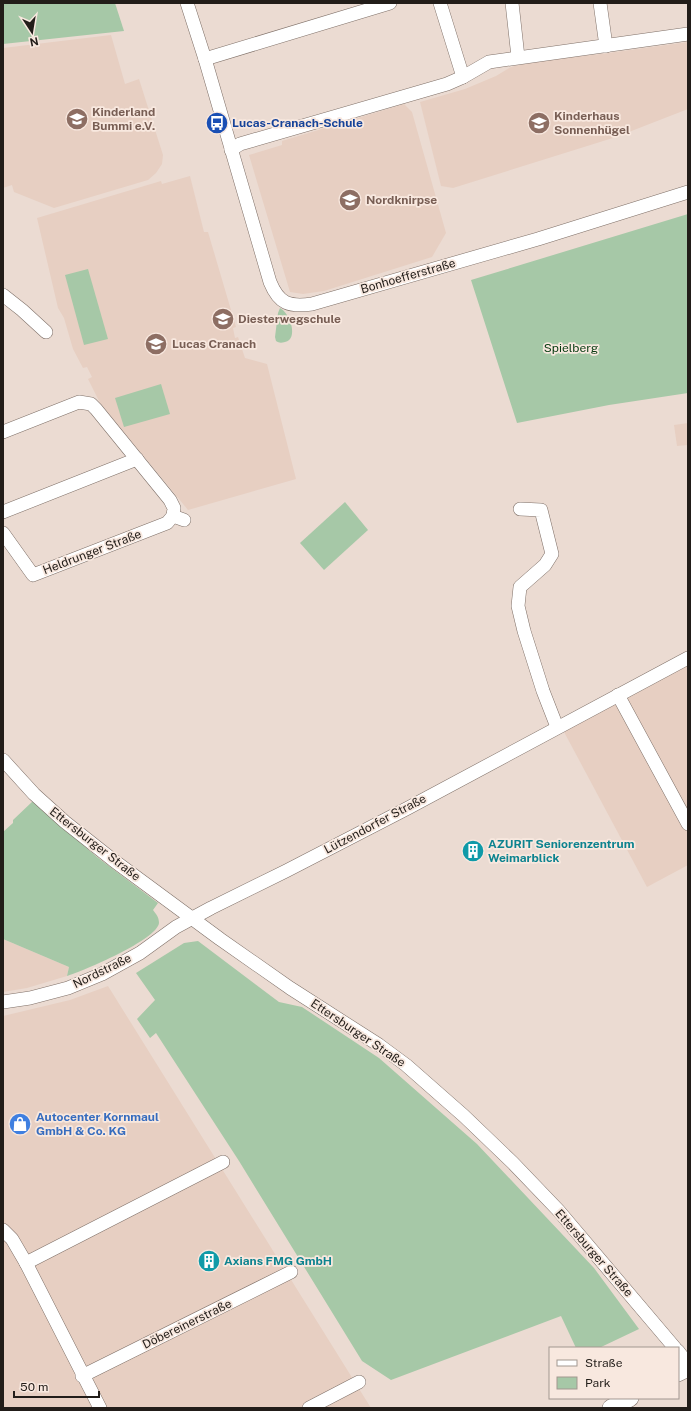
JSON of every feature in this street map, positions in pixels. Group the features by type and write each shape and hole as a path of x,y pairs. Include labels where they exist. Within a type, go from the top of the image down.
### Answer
{"main road":[{"path":"679,1372 688,1368"},
{"path":"611,1408 628,1399"}],"street":[{"name":"Bonhoefferstraße","path":"187,3 272,287 283,302 297,306 312,304 538,239 688,192"},
{"path":"205,59 390,3"},
{"path":"440,3 463,77"},
{"path":"512,3 518,57"},
{"path":"600,3 606,46"},
{"path":"231,150 240,144 446,84 463,77 489,62 688,34"},
{"path":"3,295 46,332"},
{"name":"Heldrunger Straße","path":"3,432 79,402 91,404 170,500 178,518 34,575 3,533"},
{"path":"3,512 137,459"},
{"path":"520,509 541,510 551,547 552,554 545,565 520,587 518,606 524,631 557,728"},
{"name":"Lützendorfer Straße","path":"193,919 211,908 408,808 688,658"},
{"path":"618,695 688,824"},
{"name":"Ettersburger Straße","path":"3,760 34,794 65,822 193,919 290,988 379,1045 406,1065 464,1116 513,1163 558,1210 674,1347"},
{"name":"Nordstraße","path":"3,1002 30,998 68,988 102,974 140,953 176,927 193,919"},
{"path":"26,1263 223,1162"},
{"path":"3,1230 12,1239 26,1263 82,1376 100,1408"},
{"name":"Döbereinerstraße","path":"82,1376 291,1272"},
{"path":"679,1352 688,1364"},
{"path":"309,1408 359,1382"}],"shaded area":[{"name":"Kinderland Bummi e.V.","path":"111,35 125,84 139,79 163,155 162,164 156,173 148,180 54,208 14,192 12,185 3,188 3,48"},
{"name":"Kinderhaus Sonnenhügel","path":"688,42 688,109 616,137 453,188 441,186 420,102 465,89 496,76 511,67 536,61"},
{"name":"Nordknirpse","path":"404,104 412,112 446,233 432,257 324,291 303,294 290,292 249,155 282,145 282,141"},
{"name":"Lucas Cranach","path":"190,176 204,232 208,232 236,327 233,328 235,338 238,337 245,358 267,364 296,479 188,510 100,403 88,379 92,377 87,367 83,368 73,349 64,318 58,308 37,218 161,181 162,184"},
{"path":"688,423 688,445 677,446 674,425"},
{"path":"688,663 688,865 647,887 563,730"},
{"path":"3,939 69,967 67,976 27,988 3,992"},
{"path":"108,986 371,1408 3,1408 3,1016 70,1000"}],"green space":[{"path":"3,3 115,3 124,31 3,44"},
{"name":"Spielberg","path":"688,214 688,393 609,405 517,423 471,280"},
{"path":"88,269 108,339 84,345 65,275"},
{"path":"280,308 287,315 292,326 292,336 289,340 281,343 276,341 275,337"},
{"path":"161,384 170,414 124,427 115,398"},
{"path":"345,502 368,530 324,570 300,543"},
{"path":"33,801 97,857 158,903 153,910 158,917 159,923 155,930 146,938 118,954 67,976 69,967 3,939 3,832"},
{"path":"198,941 279,1002 302,1007 379,1058 477,1144 594,1268 639,1329 601,1347 576,1347 561,1316 391,1380 362,1361 239,1161 156,1033 150,1038 137,1019 155,1000 136,973 184,943"}],"place":[{"name":"Kinderland Bummi e.V.","path":"77,119"},
{"name":"Lucas-Cranach-Schule","path":"217,123"},
{"name":"Kinderhaus Sonnenhügel","path":"539,123"},
{"name":"Nordknirpse","path":"350,200"},
{"name":"Diesterwegschule","path":"223,319"},
{"name":"Lucas Cranach","path":"156,344"},
{"name":"AZURIT Seniorenzentrum Weimarblick","path":"473,851"},
{"name":"Autocenter Kornmaul GmbH & Co. KG","path":"20,1124"},
{"name":"Axians FMG GmbH","path":"209,1261"}]}
